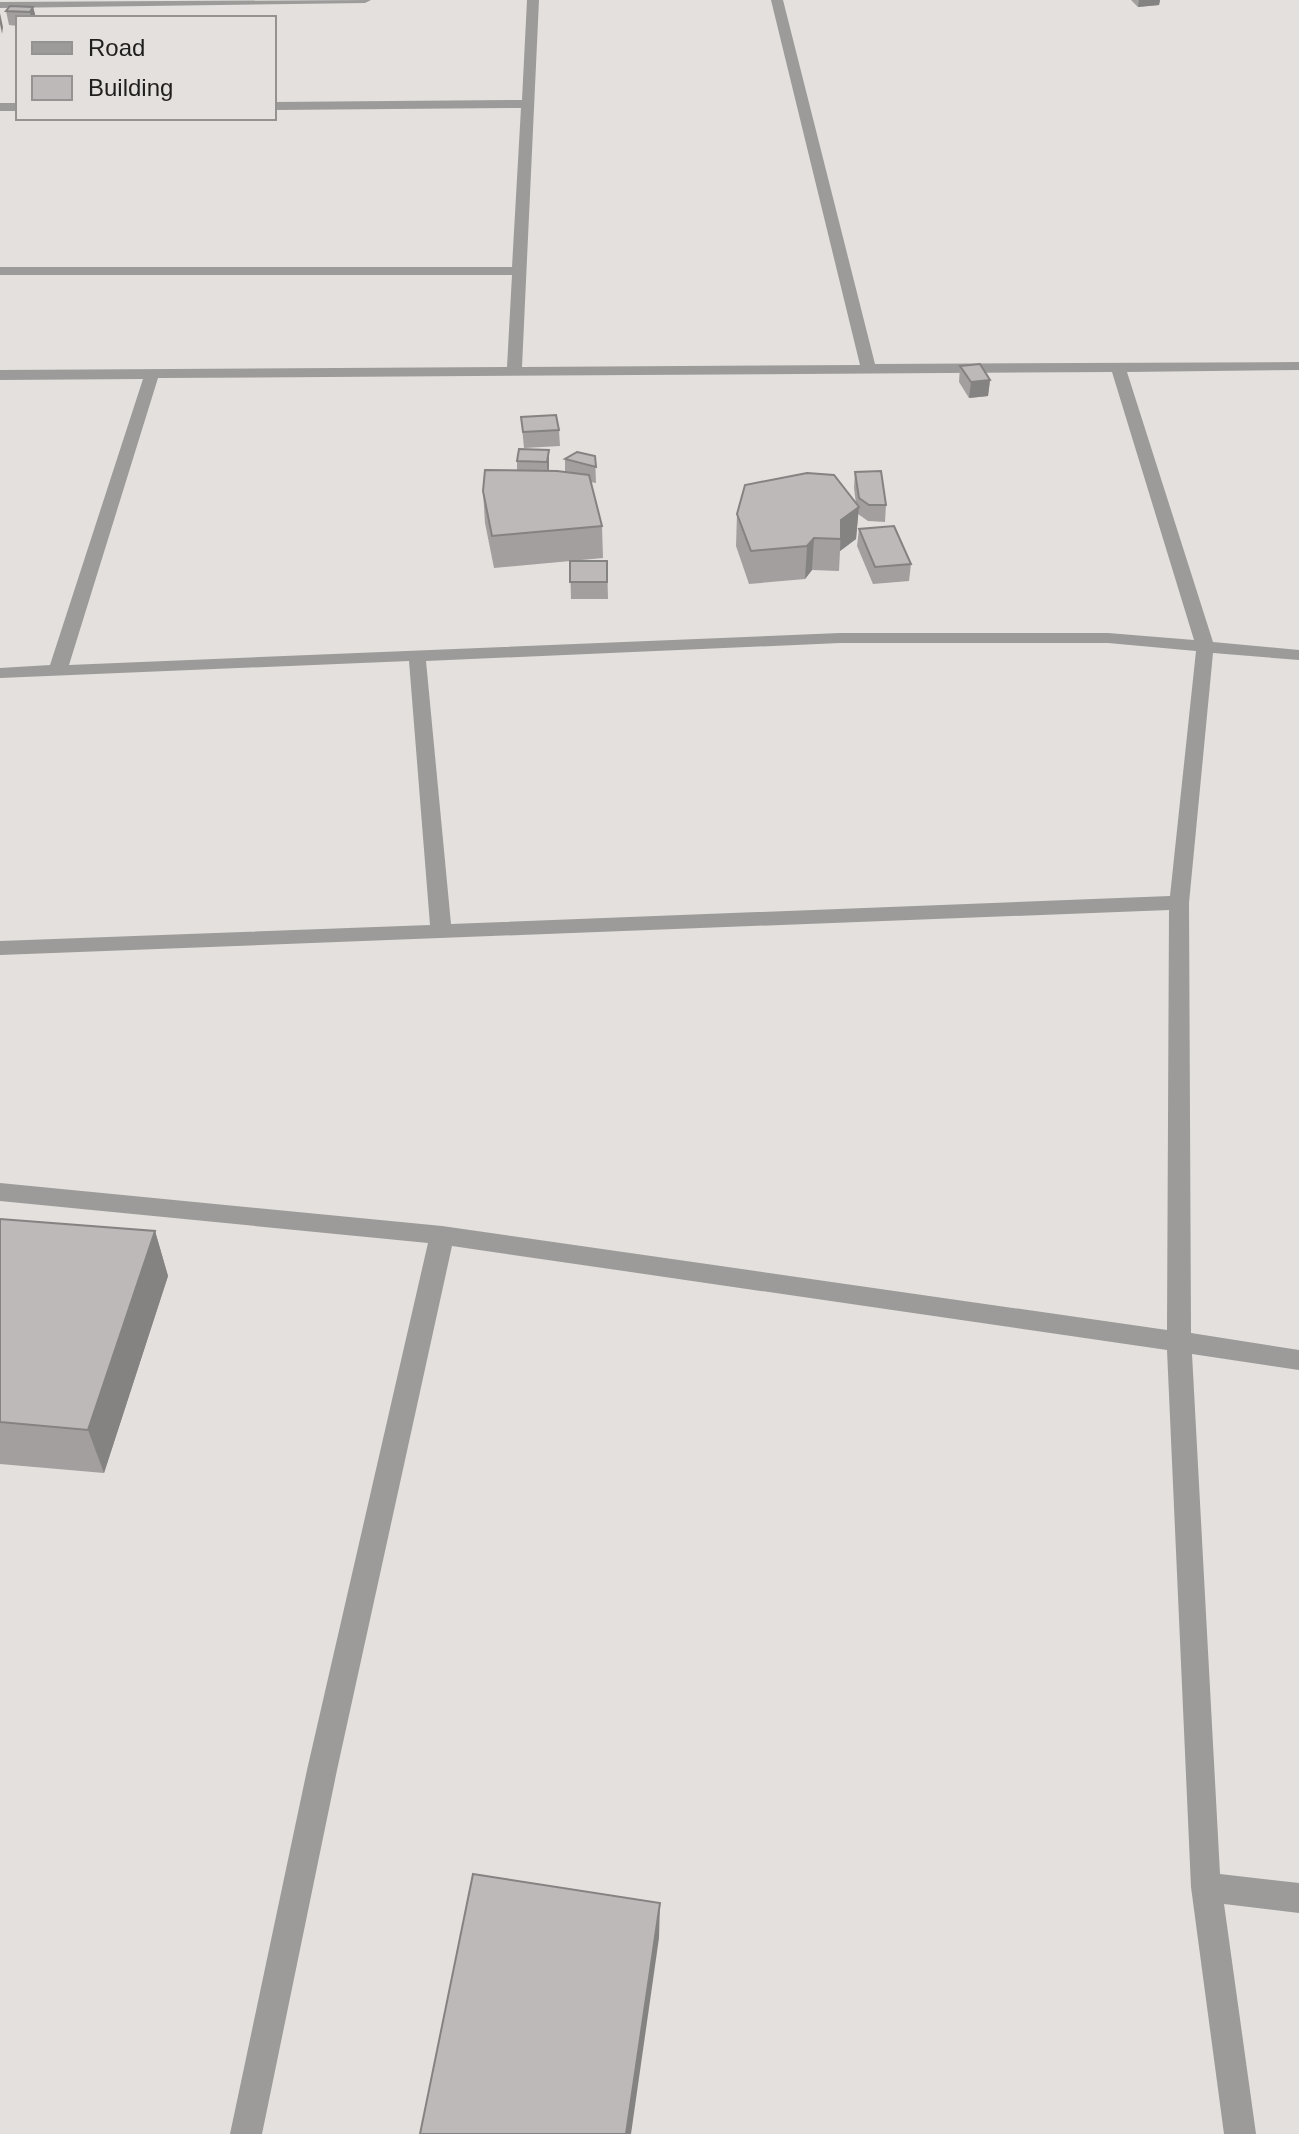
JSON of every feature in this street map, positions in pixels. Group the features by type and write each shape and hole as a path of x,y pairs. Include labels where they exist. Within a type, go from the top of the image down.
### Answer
{"street":[{"path":"0,5 365,0"},
{"path":"514,371 533,0"},
{"path":"777,0 869,369"},
{"path":"276,106 528,104"},
{"path":"0,271 519,271"},
{"path":"0,375 1299,366"},
{"path":"1118,368 1205,646 1179,903 1179,1342 1206,1887 1240,2134"},
{"path":"58,670 152,373"},
{"path":"0,673 840,638 1108,638 1299,655"},
{"path":"417,655 441,931"},
{"path":"0,948 1179,903"},
{"path":"0,1192 442,1235 1299,1360"},
{"path":"246,2134 322,1770 442,1235"},
{"path":"1206,1887 1299,1898"}],"building":[{"path":"10,6 33,7 30,12 6,11"},
{"path":"980,364 990,380 971,382 960,366"},
{"path":"556,415 559,430 523,432 521,417"},
{"path":"519,449 549,450 547,462 517,461"},
{"path":"577,452 595,456 596,467 565,459"},
{"path":"485,470 557,471 589,475 602,526 492,536 483,491"},
{"path":"881,471 886,505 869,505 859,498 855,472"},
{"path":"807,473 834,475 859,507 841,520 841,539 814,538 807,546 751,551 737,514 745,485"},
{"path":"894,526 911,564 875,567 859,529"},
{"path":"570,561 607,561 607,582 570,582"},
{"path":"0,1219 155,1231 88,1430 0,1422"},
{"path":"473,1874 660,1903 626,2134 420,2134"}]}
